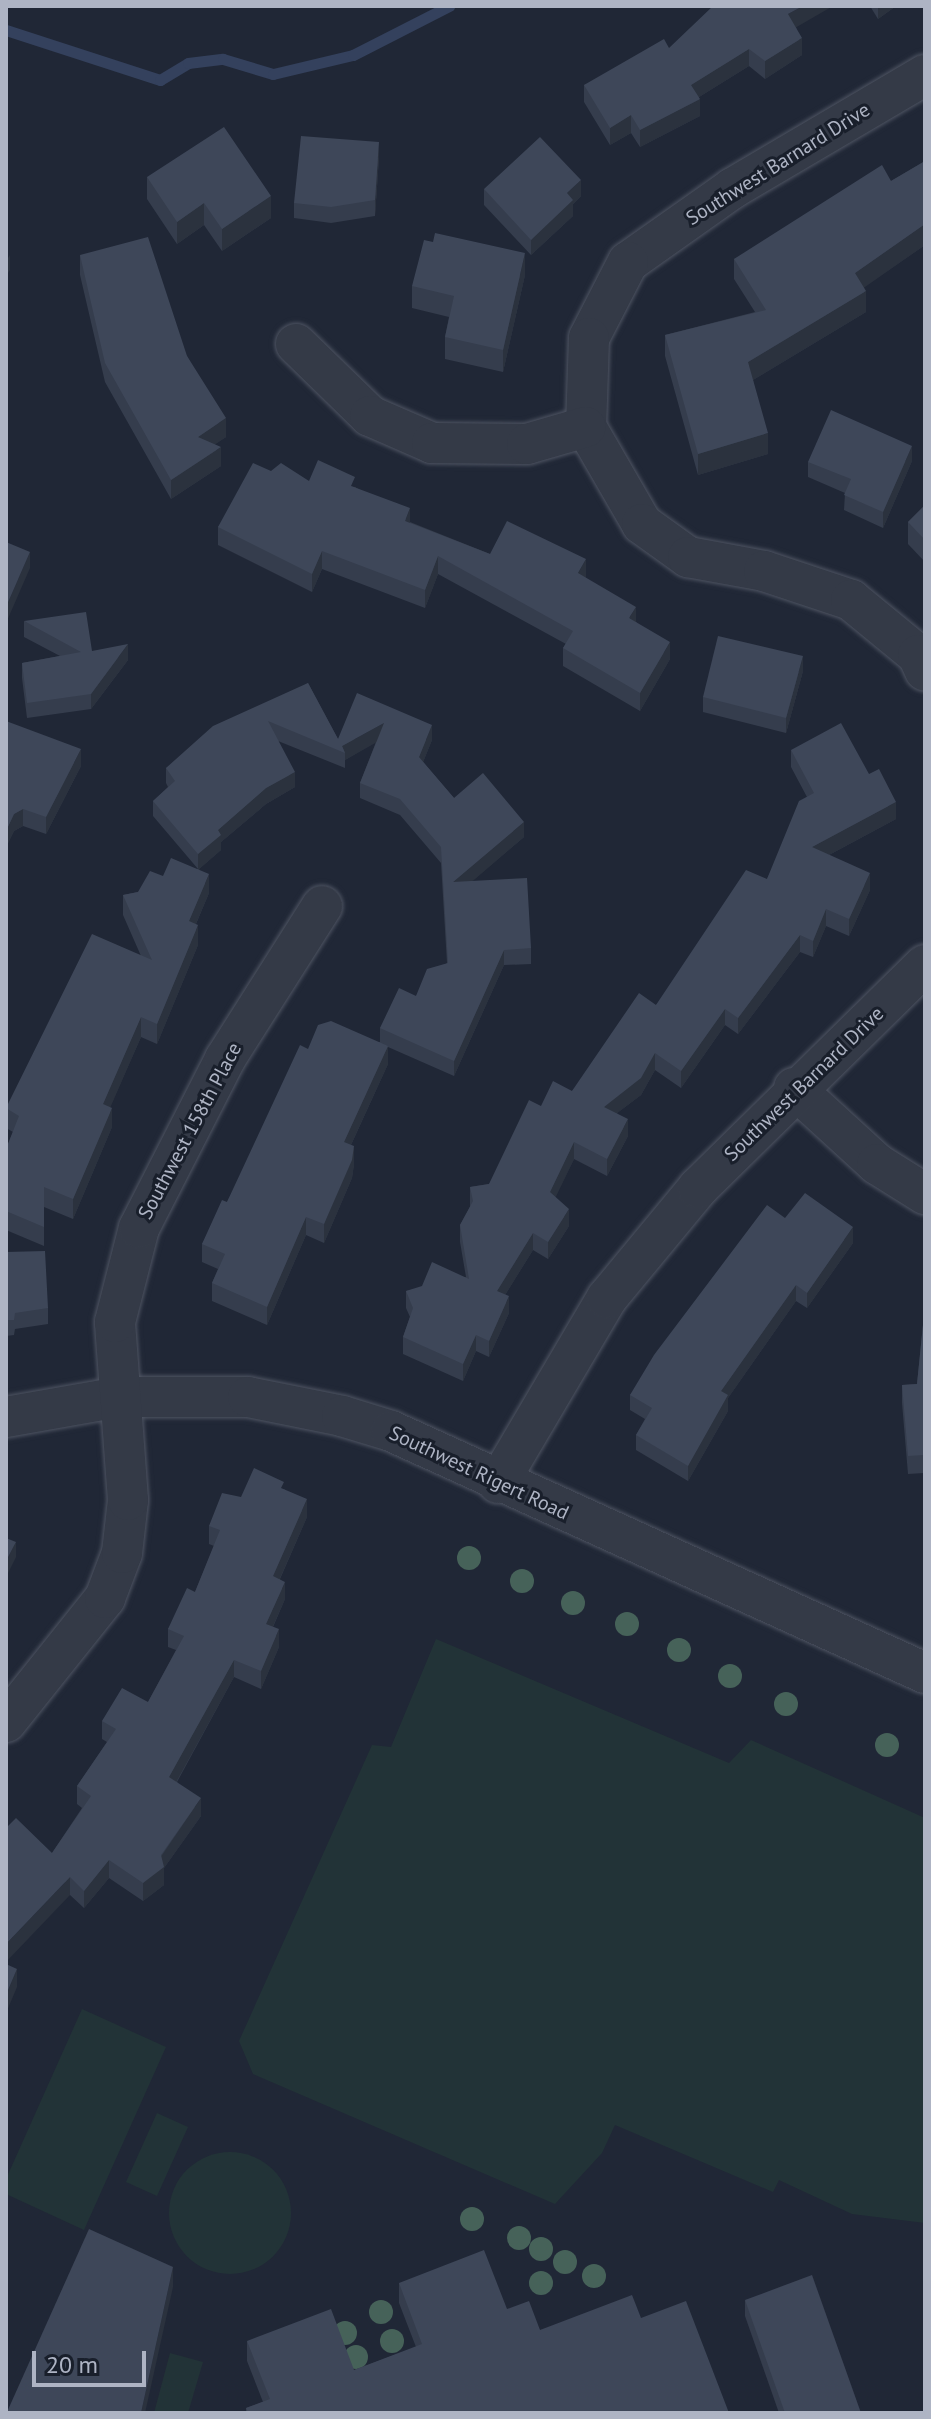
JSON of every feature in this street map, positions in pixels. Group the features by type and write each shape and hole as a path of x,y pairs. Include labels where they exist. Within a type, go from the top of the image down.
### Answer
{"street":[{"name":"Southwest Barnard Drive","path":"586,427 589,338 628,262 733,188 925,75"},
{"path":"296,344 370,416 432,443 527,444 586,427 642,524 688,557 764,571 851,600 918,655 925,671"},
{"name":"Southwest 158th Place","path":"6,1722 105,1598 122,1553 128,1500 115,1322 139,1228 225,1059 322,906"},
{"name":"Southwest Barnard Drive","path":"498,1483 607,1298 698,1188 794,1088 925,965"},
{"path":"794,1088 877,1164 925,1194"},
{"name":"Southwest Rigert Road","path":"6,1417 120,1397 248,1397 342,1416 391,1431 498,1483 925,1673"}],"shaded area":[{"path":"436,1639 729,1763 751,1740 925,1818 925,2223 852,2214 779,2180 773,2192 615,2125 602,2153 555,2204 253,2074 239,2041 372,1745 391,1747"},
{"path":"82,2009 166,2047 84,2230 6,2194 6,2179"},
{"path":"157,2113 188,2127 157,2196 126,2182"},
{"path":"230,2152 253,2157 273,2170 286,2190 291,2213 286,2236 273,2256 253,2269 230,2274 207,2269 187,2256 174,2236 169,2213 174,2190 187,2170 207,2157"},
{"path":"170,2353 203,2362 188,2413 154,2413"}],"building":[{"path":"713,6 803,6 788,14 802,38 765,61 749,49 691,85 700,99 640,130 631,115 610,128 584,85 664,39 669,48"},
{"path":"224,127 271,196 222,229 204,203 177,222 147,177"},
{"path":"301,136 379,142 375,200 331,207 294,203"},
{"path":"540,137 581,180 567,193 573,200 531,240 484,189"},
{"path":"925,161 925,224 855,273 866,291 748,362 768,433 698,454 665,335 766,310 734,259 882,165 891,181"},
{"path":"435,233 525,253 503,350 445,337 454,296 412,286 424,240 433,242"},
{"path":"148,237 187,356 226,418 198,437 221,447 171,480 105,363 80,255"},
{"path":"831,410 912,446 883,512 844,495 851,479 808,462"},
{"path":"318,460 355,477 351,486 410,508 405,521 490,554 507,521 586,559 578,573 636,607 629,618 670,642 640,693 563,648 573,631 438,556 425,590 322,551 312,574 218,527 253,463 271,471 281,463 309,481"},
{"path":"925,505 925,540 908,522"},
{"path":"6,542 30,552 6,607"},
{"path":"86,612 92,651 128,644 91,694 27,703 22,663 81,652 24,621"},
{"path":"718,636 803,656 786,718 703,697"},
{"path":"308,683 338,739 357,693 432,725 419,757 454,798 483,773 524,822 453,882 527,878 531,948 504,950 454,1061 380,1028 399,988 416,996 427,969 448,963 441,847 400,799 360,783 384,723 342,746 345,753 268,721 295,772 266,788 218,830 221,835 198,854 153,801 175,781 166,768 213,726"},
{"path":"6,721 81,749 46,817 23,809 14,814 6,831"},
{"path":"841,723 869,774 879,769 896,802 812,847 870,873 849,919 826,909 813,941 800,935 738,1018 725,1009 681,1071 655,1053 641,1078 604,1107 628,1119 607,1159 574,1142 550,1192 569,1209 548,1242 533,1233 497,1291 509,1296 489,1341 476,1335 463,1364 403,1337 413,1308 406,1291 422,1286 432,1262 469,1279 460,1225 473,1201 470,1187 489,1184 529,1100 541,1106 553,1081 572,1091 639,993 656,1005 746,870 767,879 799,801 814,793 791,750"},
{"path":"171,858 209,874 189,921 198,925 157,1024 141,1017 103,1104 112,1108 73,1199 44,1187 44,1227 6,1211 6,1149 19,1116 6,1108 92,934 152,960 123,895 138,892 150,871 163,876"},
{"path":"331,1021 388,1046 344,1142 354,1146 352,1160 324,1224 306,1217 267,1307 212,1283 225,1254 202,1244 222,1200 227,1202 300,1045 308,1049 318,1025"},
{"path":"805,1193 853,1227 807,1293 796,1285 721,1391 728,1395 688,1466 636,1435 652,1408 630,1395 654,1355 767,1205 785,1218"},
{"path":"45,1251 48,1308 15,1313 14,1320 6,1320 6,1252"},
{"path":"925,1305 925,1457 908,1456 902,1385 917,1384"},
{"path":"254,1468 284,1482 281,1488 307,1499 273,1576 285,1582 266,1624 279,1629 261,1671 234,1660 169,1777 201,1798 161,1855 164,1867 143,1883 109,1860 84,1891 70,1877 6,1944 6,1828 16,1818 52,1853 91,1796 77,1786 116,1729 102,1721 122,1688 148,1702 184,1636 168,1629 187,1588 195,1592 220,1530 209,1526 222,1493 241,1497"},
{"path":"6,1538 16,1542 6,1561"},
{"path":"6,1964 17,1969 6,1995"},
{"path":"89,2229 173,2267 141,2413 7,2412"},
{"path":"484,2250 507,2309 529,2301 540,2330 632,2295 641,2318 686,2301 729,2413 248,2413 246,2408 270,2399 247,2341 331,2309 354,2370 422,2344 399,2283"},
{"path":"812,2275 861,2413 785,2413 745,2300"}],"waterway":[{"path":"6,30 160,80 188,63 223,59 273,74 353,55 449,6"}]}
